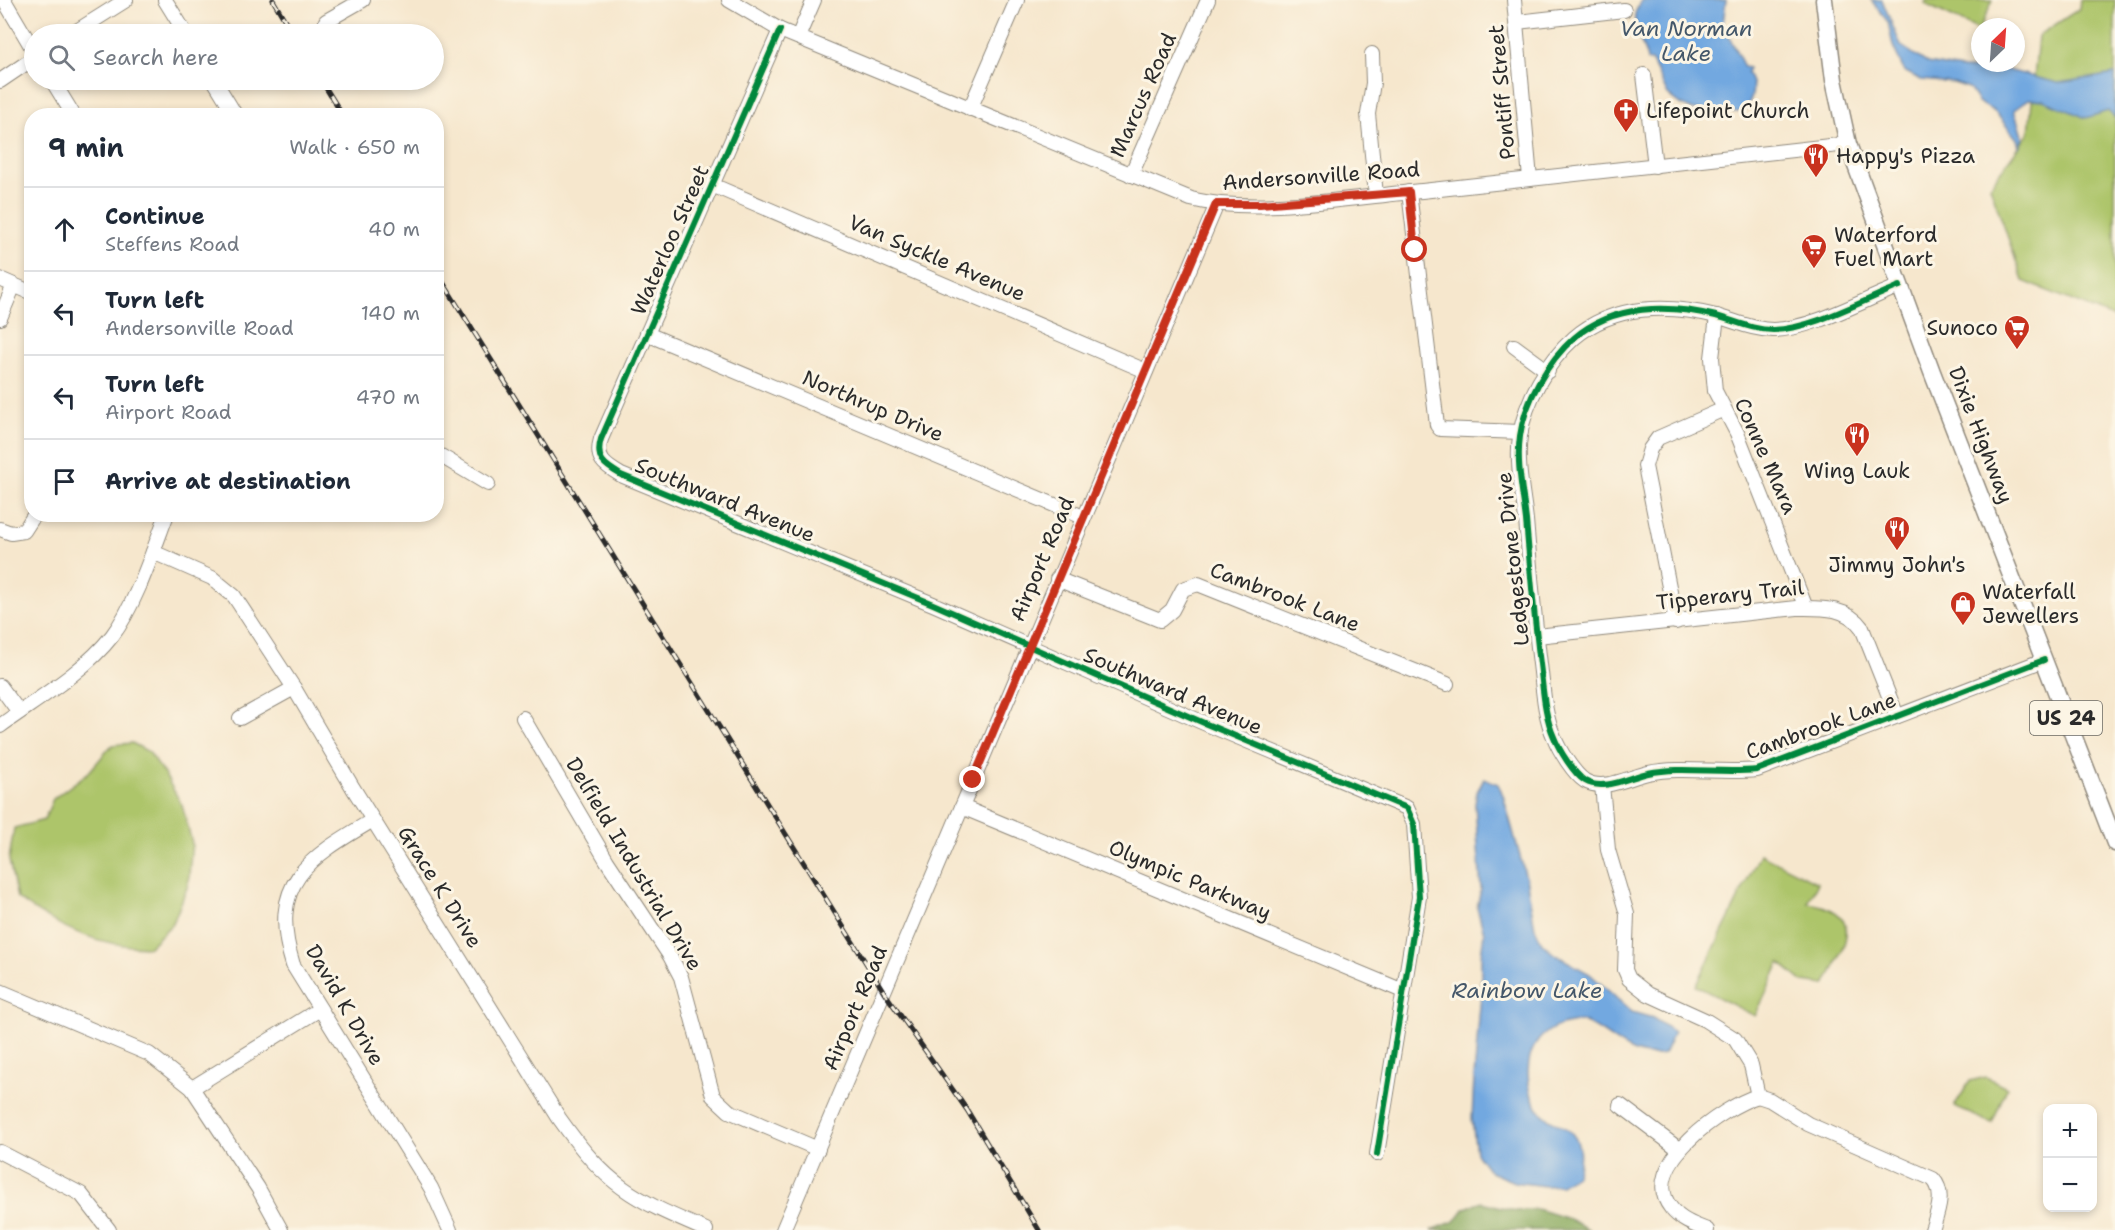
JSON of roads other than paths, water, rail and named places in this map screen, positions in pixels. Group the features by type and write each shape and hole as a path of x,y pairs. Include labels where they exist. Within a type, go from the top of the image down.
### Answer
{"main road":[{"name":"Dixie Highway","path":"1824,0 1834,80 1848,144 1900,286 2115,843"}],"street":[{"path":"4,0 24,34"},
{"path":"88,24 126,0"},
{"path":"165,0 180,24"},
{"path":"326,21 363,0"},
{"name":"Andersonville Road","path":"729,0 748,14 798,38 1191,199 1216,204 1250,205 1409,192 1848,144"},
{"path":"798,38 814,0"},
{"path":"970,109 1017,0"},
{"name":"Marcus Road","path":"1131,175 1208,0"},
{"name":"Pontiff Street","path":"1514,0 1530,179"},
{"path":"1517,22 1619,7"},
{"name":"Waterloo Street","path":"603,464 599,457 601,439 780,30"},
{"path":"1372,54 1373,82 1368,114 1376,195"},
{"path":"0,81 24,65"},
{"path":"1644,75 1655,166"},
{"path":"58,90 69,108"},
{"path":"220,90 231,108"},
{"name":"Van Syckle Avenue","path":"712,185 1146,371"},
{"path":"1409,192 1437,425 1440,429 1453,432 1521,432"},
{"name":"Airport Road","path":"783,1230 1216,204"},
{"path":"0,279 24,289"},
{"path":"0,318 14,285"},
{"name":"Ledgestone Drive","path":"1602,785 1584,780 1554,737 1543,690 1519,454 1521,432 1528,408 1548,371 1575,337 1603,320 1629,311 1660,308 1717,316 1762,330 1776,330 1824,317 1900,286"},
{"name":"Conne Mara","path":"1717,316 1713,339 1712,377 1769,510 1806,608"},
{"name":"Northrup Drive","path":"647,334 1083,517"},
{"path":"1514,346 1548,371"},
{"path":"1676,622 1645,466 1650,449 1658,438 1724,409"},
{"path":"444,458 488,484"},
{"name":"Southward Avenue","path":"603,464 621,475 1407,808 1414,824 1419,897 1377,1154"},
{"path":"0,529 11,533 24,531 30,522"},
{"path":"0,726 77,669 112,636 153,552 164,522"},
{"name":"Grace K Drive","path":"153,552 204,574 225,587 234,596 294,688 373,820 559,1118 586,1157 632,1196 706,1230"},
{"name":"Cambrook Lane","path":"1057,579 1160,621 1172,610 1183,589 1198,584 1447,684"},
{"name":"Tipperary Trail","path":"1537,636 1806,608 1840,611 1858,622 1897,716"},
{"name":"Cambrook Lane","path":"1602,785 1669,770 1721,773 1756,770 2044,660"},
{"path":"0,686 19,712"},
{"path":"240,718 294,688"},
{"name":"Delfield Industrial Drive","path":"523,718 607,861 670,956 681,977 713,1096 729,1111 818,1149"},
{"path":"1602,785 1608,850 1627,914 1625,970 1629,979 1648,994 1705,1020 1735,1039 1751,1065 1758,1096"},
{"name":"Olympic Parkway","path":"962,807 1403,991"},
{"name":"David K Drive","path":"373,820 311,860 297,877 285,916 285,941 293,965 431,1188 450,1230"},
{"path":"0,991 148,1054 192,1088 258,1188 281,1230"},
{"path":"192,1088 320,1009"},
{"path":"1707,1230 1678,1216 1666,1202 1665,1176 1680,1150 1708,1122 1758,1096 1770,1100 1808,1124 1933,1179 1937,1184 1939,1208 1932,1230"},
{"path":"1620,1104 1680,1150"},
{"path":"0,1152 81,1194 109,1230"}],"water":[{"name":"Van Norman Lake","path":"1642,0 1726,0 1723,24 1744,67 1749,68 1747,73 1753,88 1749,103 1742,112 1693,110 1668,95 1652,62 1647,61 1636,26 1635,14"},
{"path":"1871,0 1882,0 1901,46 1927,63 1971,69 1971,72 2016,72 2058,83 2115,74 2115,118 2108,111 2086,118 2043,100 2029,99 2014,110 2023,138 2019,147 2017,139 1995,112 1978,102 1969,88 1954,83 1921,80 1904,71 1893,46 1888,22"},
{"name":"Rainbow Lake","path":"1484,778 1498,784 1503,795 1526,878 1535,928 1542,943 1554,954 1590,974 1632,1012 1653,1018 1674,1032 1664,1054 1651,1055 1629,1050 1581,1021 1554,1028 1538,1040 1528,1071 1531,1093 1545,1116 1573,1134 1580,1152 1576,1175 1561,1185 1545,1186 1514,1182 1490,1172 1476,1153 1472,1119 1484,933 1477,908 1481,889 1475,804 1477,792"}],"railway":[{"path":"273,0 287,24"},
{"path":"327,90 338,108"},
{"path":"444,284 884,992 967,1110 1039,1230"}],"place":[{"name":"Lifepoint Church","path":"1626,134"},
{"name":"Happy's Pizza","path":"1816,179"},
{"name":"Waterford Fuel Mart","path":"1814,270"},
{"name":"Sunoco","path":"2017,351"},
{"name":"Wing Lauk","path":"1857,458"},
{"name":"Jimmy John's","path":"1897,552"},
{"name":"Waterfall Jewellers","path":"1963,627"}]}
